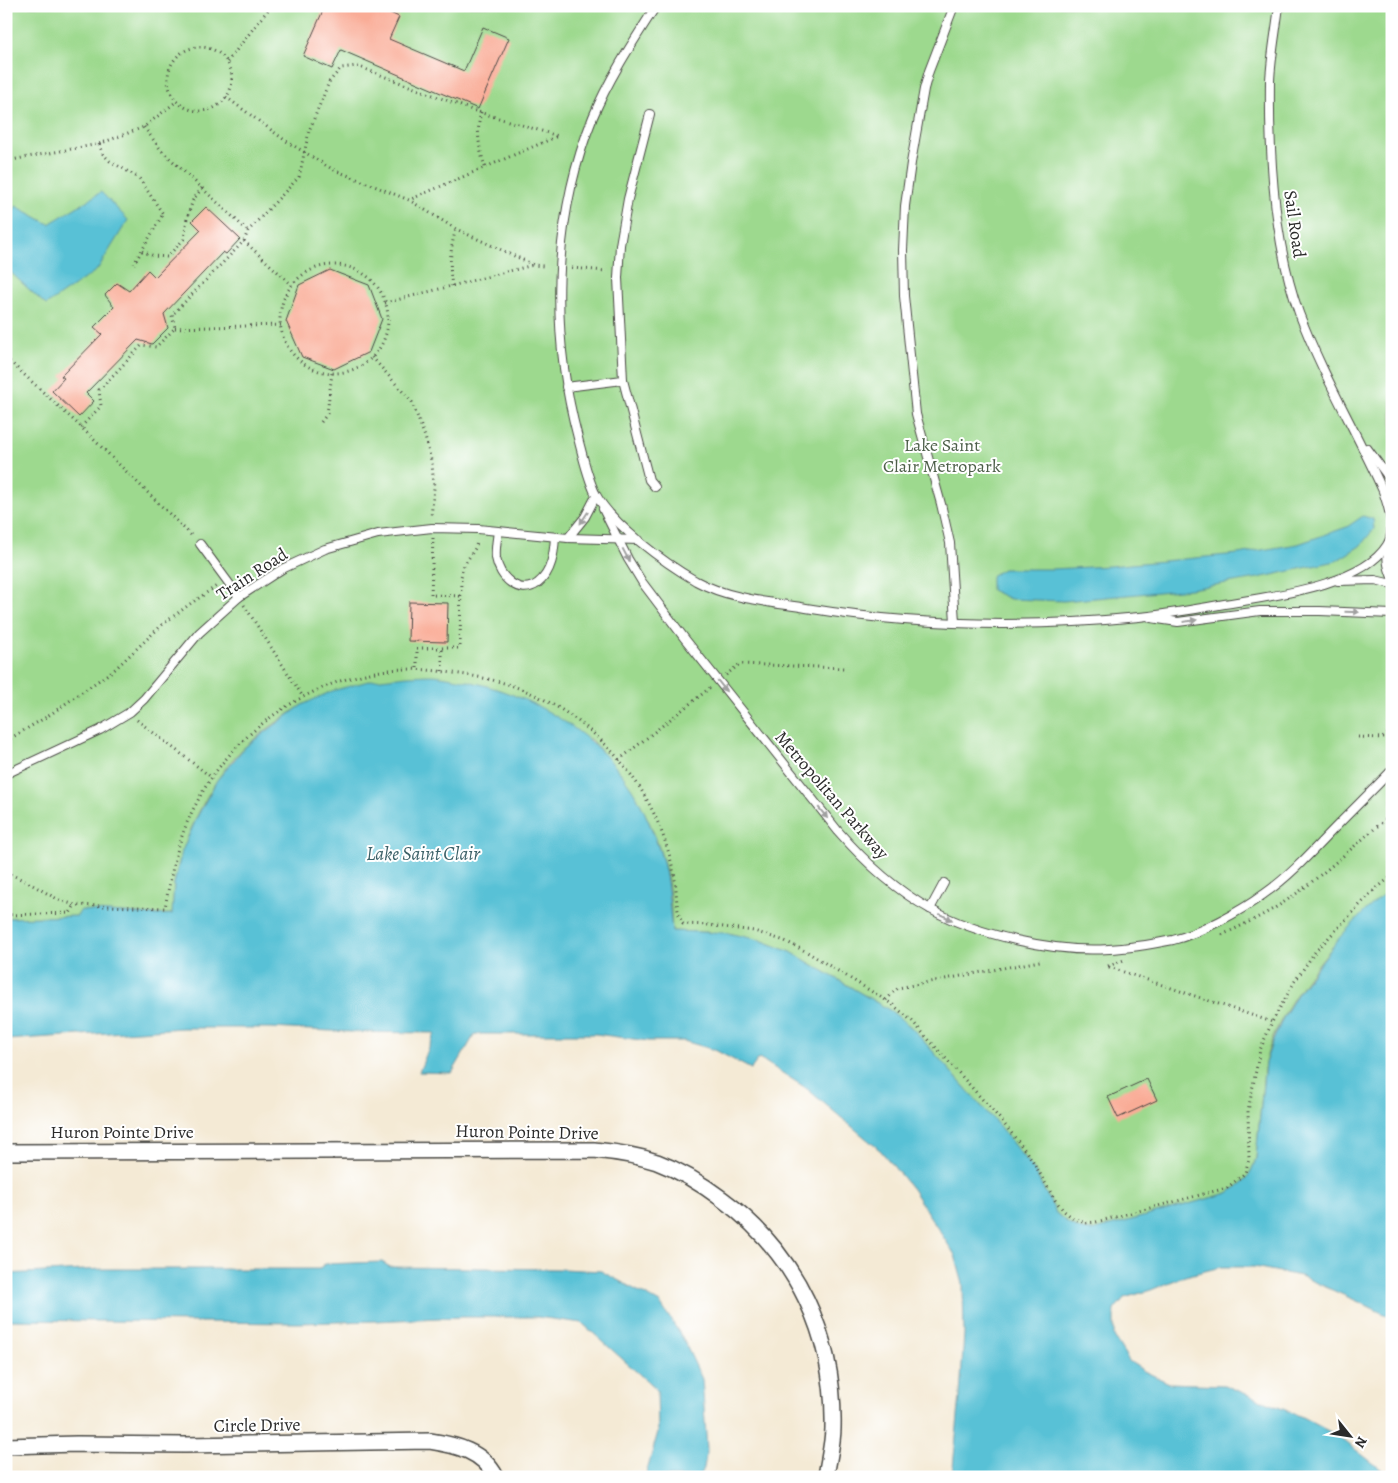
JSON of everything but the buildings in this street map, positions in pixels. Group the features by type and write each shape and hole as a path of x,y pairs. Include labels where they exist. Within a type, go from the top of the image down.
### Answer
{"street":[{"name":"Huron Pointe Drive","path":"6,1152 594,1150 626,1154 656,1162 685,1174 739,1211 773,1245 806,1296 817,1322 826,1355 832,1392 833,1429 826,1477"},
{"name":"Circle Drive","path":"6,1446 430,1441 452,1444 470,1451 485,1461 496,1477"}],"lane":[{"path":"656,6 617,68 602,97 589,129 570,196 559,267 559,318 570,410 596,496 612,515 662,559 698,582 727,593 758,601 903,620 955,622 1070,623 1142,617 1267,597 1336,581 1375,580 1392,584"},
{"path":"954,6 924,89 905,206 903,250 904,296 916,414 942,504 950,543 955,622"},
{"name":"Sail Road","path":"1279,6 1270,80 1272,158 1282,244 1289,280 1305,326 1317,356 1355,433"},
{"path":"650,114 632,178 620,245 618,309 623,380 649,480 655,487"},
{"path":"566,388 623,380"},
{"path":"1355,433 1392,482"},
{"path":"1355,433 1389,508 1391,519 1387,566 1392,577"},
{"path":"568,538 584,517 596,496"},
{"name":"Metropolitan Parkway","path":"596,496 642,582 838,831 864,860 893,885 930,909 965,925 1012,939 1062,948 1109,949 1174,939 1204,928 1264,894 1296,868 1392,770"},
{"name":"Train Road","path":"6,774 100,730 130,712 144,699 198,633 239,597 282,570 325,549 378,534 432,528 478,529 568,538 639,540"},
{"path":"498,531 496,552 499,569 507,581 524,587 538,583 547,571 554,557 555,537"},
{"path":"1336,581 1366,565 1380,554 1390,541"},
{"path":"200,544 239,597"},
{"path":"1142,617 1178,622 1260,611 1392,614"},
{"path":"930,909 944,883"}],"path":[{"path":"227,62 271,6"},
{"path":"200,47 220,54 227,62 232,80 226,97 212,109 202,111 184,107 171,92 168,82 173,62 180,54 200,47"},
{"path":"175,328 172,315 244,241 248,231 299,177 309,131 329,82 341,68 357,66 481,112 558,136 409,200"},
{"path":"226,97 286,141 332,168 409,200 456,229 534,265 543,266"},
{"path":"6,161 99,144 144,127 177,101"},
{"path":"481,112 478,124 478,137 479,150 485,167"},
{"path":"144,127 161,150 248,231"},
{"path":"99,144 103,154 110,161 139,178 163,214 134,264"},
{"path":"142,251 154,256 167,257 184,239 187,218 193,200 202,188"},
{"path":"452,286 450,261 456,229"},
{"path":"244,241 292,285"},
{"path":"339,265 356,269 370,278 381,291 385,303 388,321 386,334 380,346 372,357 360,366 346,371 332,373 316,370 301,362 290,350 283,336 281,307 286,294 292,285 306,272 322,266 339,265"},
{"path":"385,303 534,265"},
{"path":"571,268 606,271"},
{"path":"80,427 101,406 98,390 142,345 156,347 175,328 281,325"},
{"path":"372,357 412,402 425,436 432,464 434,488 430,515 432,520"},
{"path":"6,358 200,544"},
{"path":"321,422 327,414 332,373"},
{"path":"417,668 417,648 460,648 461,577 464,565 476,547 478,529"},
{"path":"433,538 431,595 461,596"},
{"path":"6,741 48,716 115,669 162,625 223,582"},
{"path":"244,605 303,697"},
{"path":"442,648 442,671"},
{"path":"6,872 59,900 75,905 165,908 177,851 194,806 212,777 234,749 265,721 290,703 345,680 381,671 417,668 472,676 521,689 543,700 578,723 600,740 626,767 652,808 662,830 675,877 678,915 683,924 746,929 784,941 807,952 886,1000 912,1021 1001,1120 1031,1158 1055,1200 1064,1211 1073,1218 1085,1223 1096,1222 1227,1188 1245,1173 1249,1159 1248,1111 1260,1050 1272,1022 1315,952 1360,905 1392,876"},
{"path":"130,712 139,723 212,777"},
{"path":"1358,737 1382,738 1392,731"},
{"path":"6,915 70,913 75,905"},
{"path":"886,1000 898,988 1040,961"},
{"path":"1108,966 1272,1022"}],"green space":[{"name":"Lake Saint Clair Metropark","path":"6,6 1392,6 1392,888 1334,945 1316,967 1284,1015 1265,1063 1256,1158 1252,1170 1243,1182 1228,1193 1092,1231 1082,1230 1069,1224 1056,1213 1035,1172 1000,1127 912,1028 891,1011 791,952 760,940 728,933 672,931 668,881 657,840 630,787 590,739 302,705 246,746 222,773 200,809 184,848 174,884 173,914 6,918"}],"water":[{"path":"101,192 128,220 97,270 46,305 6,268 6,224 16,206 49,224"},
{"path":"1363,516 1373,519 1374,529 1360,546 1336,561 1258,578 1190,589 1064,601 1010,599 991,590 991,576 1003,569 1110,566 1238,554 1298,544 1347,527"},
{"name":"Lake Saint Clair","path":"407,676 441,676 497,689 524,699 549,712 595,745 615,766 632,789 648,820 665,872 672,931 728,933 760,940 791,952 891,1011 912,1028 1000,1127 1035,1172 1056,1213 1069,1224 1082,1230 1092,1231 1228,1193 1246,1178 1252,1170 1256,1158 1265,1063 1283,1018 1299,991 1340,937 1367,909 1392,888 1392,1318 1301,1276 1254,1267 1221,1267 1185,1276 1151,1290 1124,1298 1114,1310 1114,1337 1129,1361 1144,1371 1169,1383 1224,1385 1300,1416 1338,1436 1391,1477 952,1477 964,1334 963,1284 955,1255 912,1189 881,1151 806,1088 759,1058 751,1069 715,1050 684,1041 648,1041 596,1034 475,1034 452,1073 419,1072 435,1033 351,1032 271,1028 182,1028 6,1040 6,918 77,916 81,910 154,915 172,914 174,884 182,851 197,817 217,780 245,747 302,705 332,691 372,680"},
{"path":"382,1262 390,1267 601,1271 660,1303 682,1337 702,1379 707,1449 704,1468 700,1477 645,1477 658,1432 657,1390 582,1323 537,1317 462,1317 297,1323 6,1320 6,1274 104,1269 320,1269 324,1264"}]}
